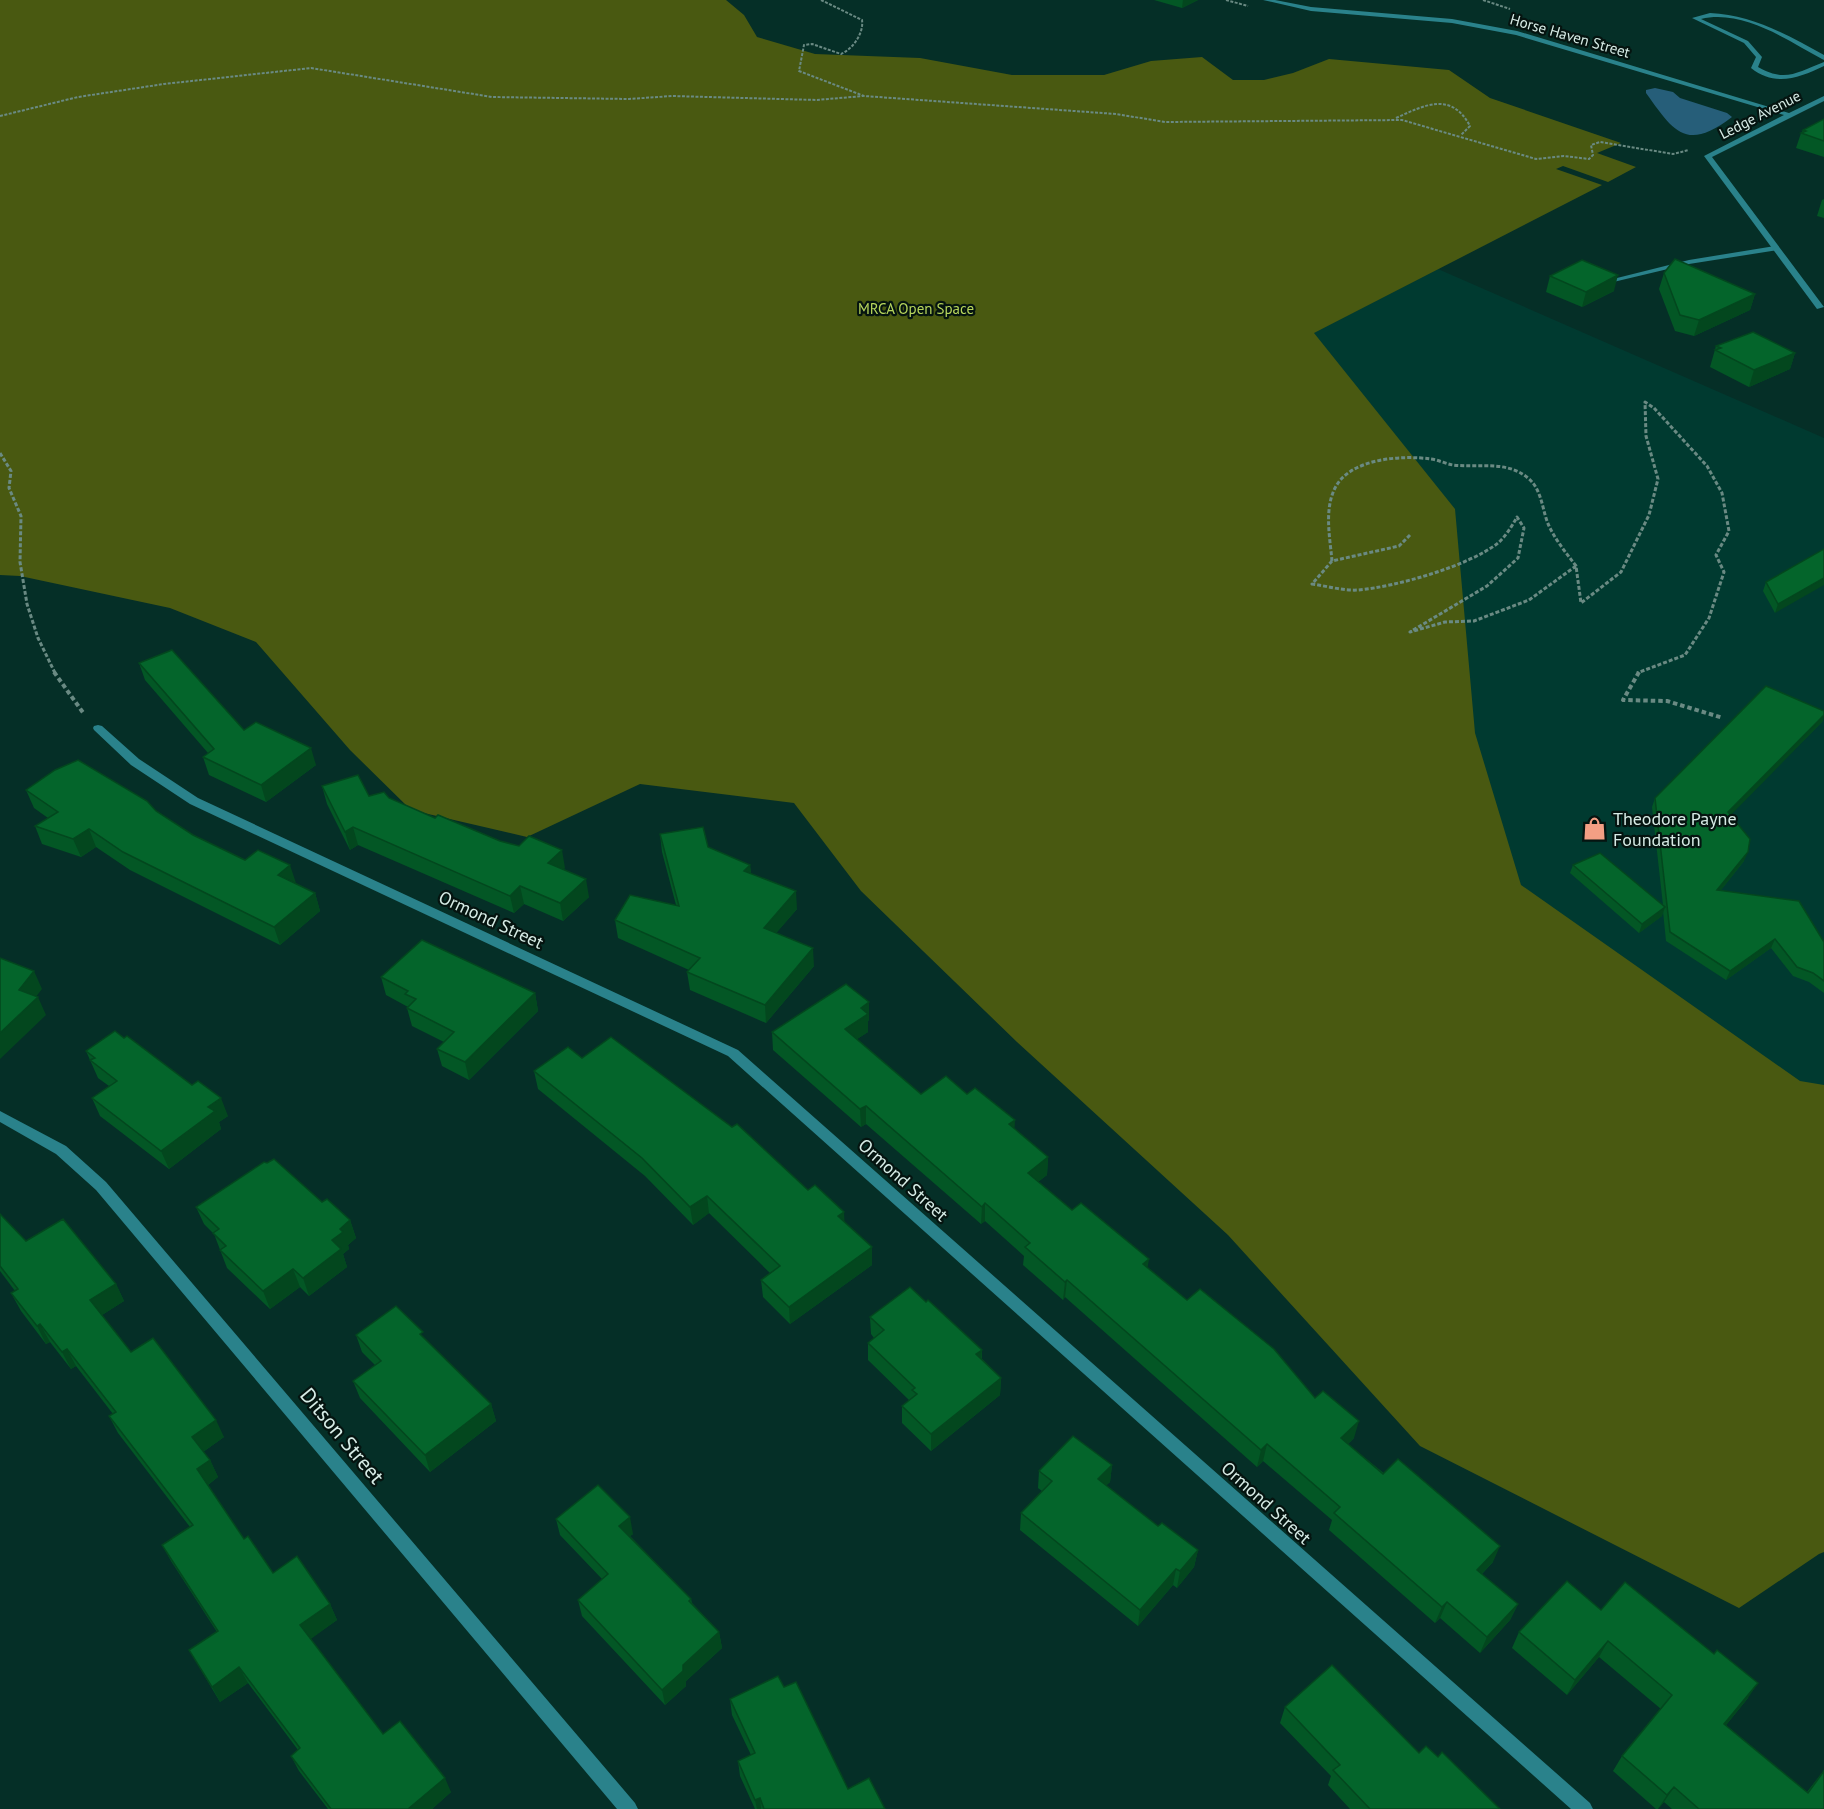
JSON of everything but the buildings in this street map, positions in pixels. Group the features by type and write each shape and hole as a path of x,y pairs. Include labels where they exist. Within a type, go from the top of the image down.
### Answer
{"street":[{"name":"Horse Haven Street","path":"1266,0 1311,9 1452,21 1517,33 1790,115"},
{"path":"1824,58 1769,29 1731,17 1711,15 1695,18 1746,42 1759,57 1755,68 1768,76 1779,79 1796,77 1824,64"},
{"name":"Ledge Avenue","path":"1775,248 1708,156 1824,98"},
{"path":"1605,282 1689,262 1775,248 1820,307"},
{"name":"Ormond Street","path":"98,728 135,762 194,801 733,1053 1584,1809"},
{"name":"Ditson Street","path":"0,1116 61,1150 102,1186 629,1809"}],"path":[{"path":"820,0 862,20 863,26 854,47 840,54 829,52 813,44 804,45 799,63 800,71 864,96"},
{"path":"0,116 78,98 164,84 311,68 344,74 368,75 480,97 636,99 672,96 817,100 864,96 1116,114 1165,122 1402,120 1460,135 1536,159 1564,156 1589,159 1593,155 1592,145 1600,142 1673,154 1695,147"},
{"path":"1392,120 1424,107 1450,104 1462,112 1470,126 1460,135"},
{"path":"1332,561 1328,525 1335,487 1356,467 1402,458 1429,459 1454,465 1498,464 1512,467 1532,480 1545,518 1576,566 1581,603 1621,572 1649,514 1658,479 1646,436 1645,402 1654,408 1707,466 1722,493 1729,531 1716,555 1724,572 1709,618 1685,655 1638,672 1623,700 1667,701 1723,718"},
{"path":"0,453 11,471 8,491 22,521 20,536 23,587 42,647 67,696 98,728"},
{"path":"1410,535 1399,546 1332,561 1312,584 1357,590 1403,580 1481,553 1499,542 1517,517 1524,528 1518,558 1487,586 1410,632 1445,622 1474,621 1529,600 1576,566"}],"shaded area":[{"name":"Theodore Payne Foundation","path":"1438,269 1824,438 1824,1118 907,541"}],"green space":[{"name":"MRCA Open Space","path":"0,0 726,0 744,15 757,37 815,54 920,58 1012,75 1104,75 1151,61 1202,57 1233,80 1264,80 1293,73 1329,59 1449,70 1490,98 1621,143 1597,153 1636,167 1608,182 1563,166 1556,169 1602,185 1314,333 1455,509 1475,733 1521,885 1800,1081 1824,1085 1824,1552 1739,1608 1420,1446 1228,1235 1017,1042 861,891 794,803 640,784 527,837 411,810 350,750 256,642 170,608 20,576 0,575"}],"water":[{"path":"1655,88 1673,92 1680,98 1727,113 1732,117 1703,134 1682,133 1673,127 1646,93 1646,90"}],"place":[{"name":"Theodore Payne Foundation","path":"1595,829"}]}
